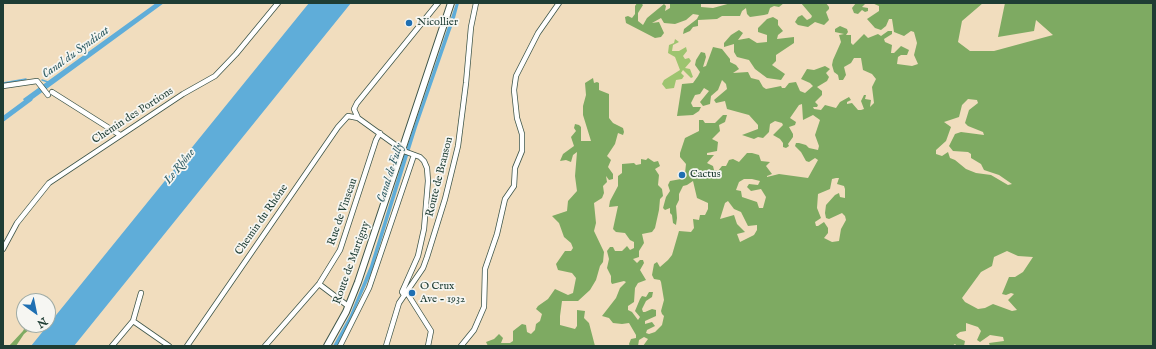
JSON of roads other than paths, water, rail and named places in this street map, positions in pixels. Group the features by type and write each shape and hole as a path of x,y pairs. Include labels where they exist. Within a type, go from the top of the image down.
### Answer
{"main road":[{"name":"Route de Martigny","path":"327,346 348,306 362,273 451,3"}],"street":[{"name":"Chemin des Portions","path":"3,249 12,230 45,187 59,175 120,135 183,94 215,76 236,54 278,3"},
{"path":"428,346 431,331 406,294 402,292 420,249 427,207 426,164 420,157 402,150 358,118 354,112 357,103 438,3"},
{"name":"Route de Branson","path":"386,346 396,310 422,268 429,253 445,200 458,146 471,27 476,3"},
{"path":"461,346 474,330 484,306 485,269 495,242 506,199 514,186 515,168 522,151 522,134 517,118 514,90 516,76 538,33 559,3"},
{"path":"3,86 38,82 49,94 120,135"},
{"name":"Chemin du Rhône","path":"187,346 338,127 348,116 358,118"},
{"name":"Rue de Vinseau","path":"265,346 319,284 338,254 346,236 376,140 380,133"},
{"path":"340,346 369,288 412,154"},
{"path":"319,284 348,306"},
{"path":"112,346 133,321 141,293"},
{"path":"133,321 169,346"}],"water":[{"name":"Canal du Syndicat","path":"156,3 164,3 26,104 23,99"},
{"name":"Le Rhône","path":"309,3 351,3 74,346 31,346 42,333 56,333 56,315"},
{"name":"Canal de Fully","path":"456,3 459,3 455,18 417,127 371,274 337,346 333,346 350,315 370,266 404,156"}],"waterway":[{"path":"3,83 26,79"},
{"path":"42,80 48,82"},
{"name":"Canal du Syndicat","path":"3,119 30,99"}],"place":[{"name":"Nicollier","path":"409,23"},
{"name":"Cactus","path":"682,175"},
{"name":"O Crux Ave - 1932","path":"412,293"}]}
